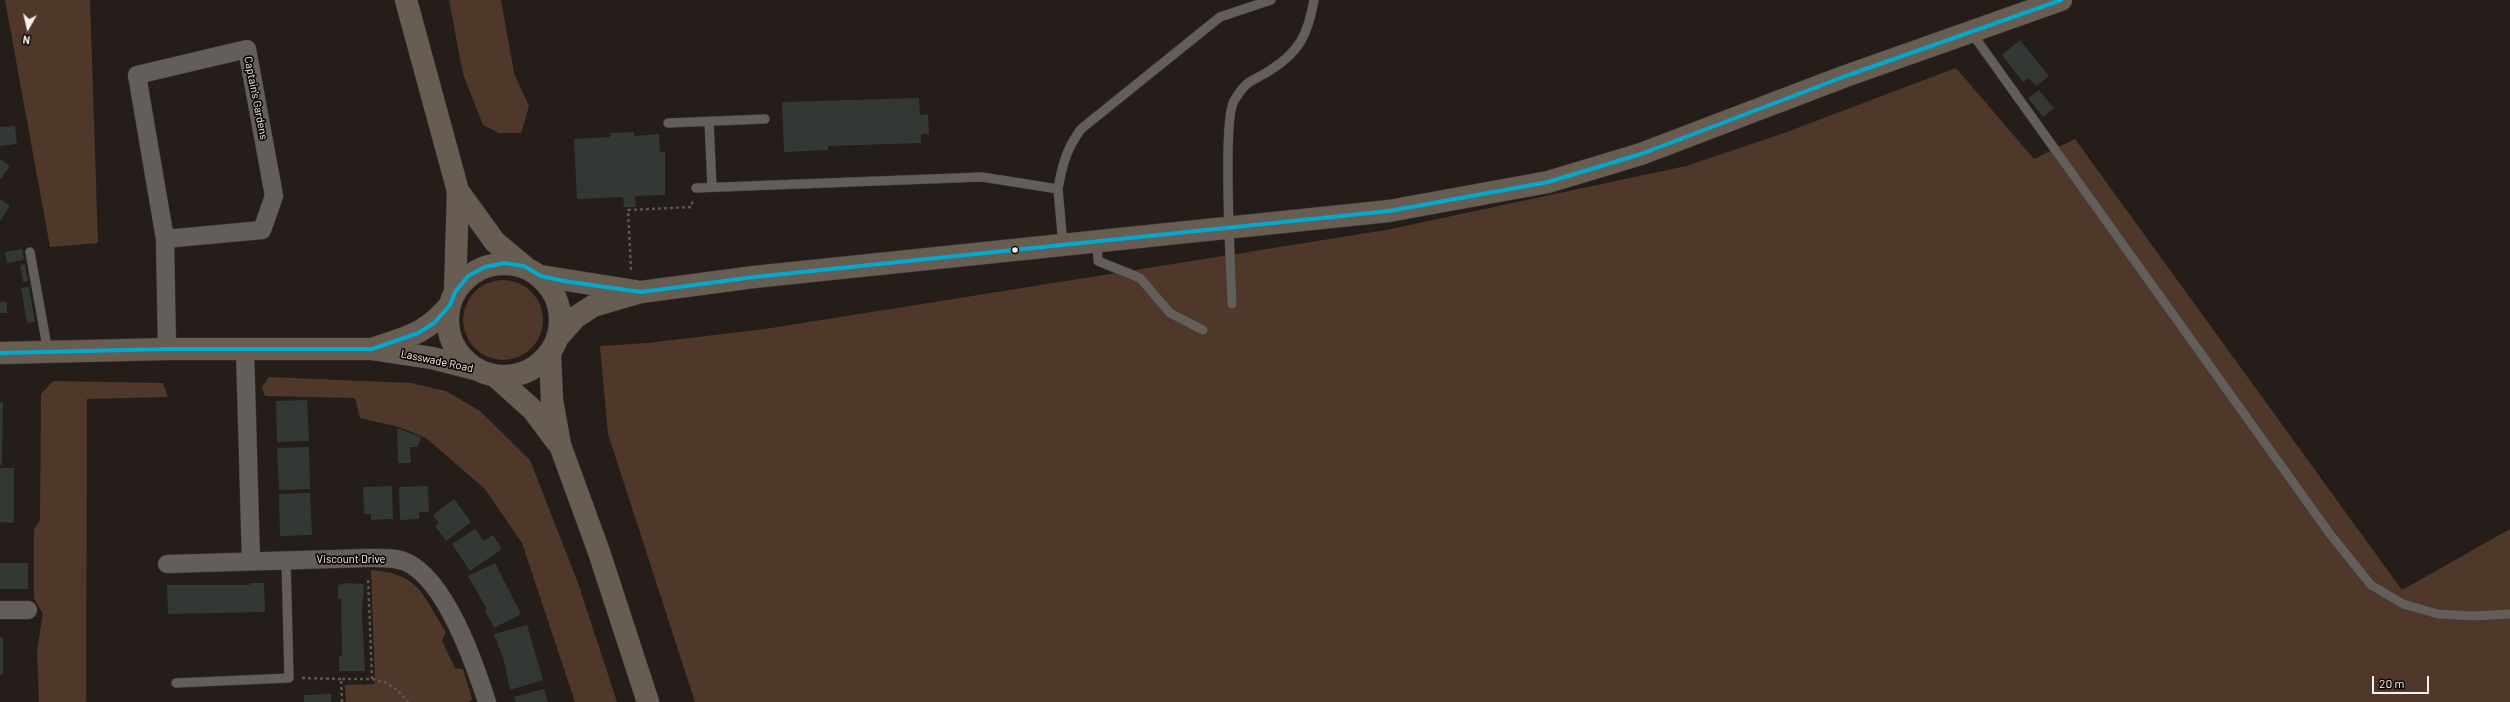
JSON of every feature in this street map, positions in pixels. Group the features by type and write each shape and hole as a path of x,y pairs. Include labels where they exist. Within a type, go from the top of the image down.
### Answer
{"main road":[{"path":"406,0 458,191 452,298 448,320 453,342 466,361 486,373 533,410 560,445"},
{"path":"486,373 509,376 525,373 538,365 576,318 593,306 641,292 1097,241 1389,211 1548,182 1641,154 1843,77 2061,0"},
{"path":"458,191 495,242 532,271 555,293 561,314 554,345 552,400 560,445 599,552 648,702"},
{"path":"452,298 468,276 485,267 504,263 564,281 641,292"},
{"name":"Lasswade Road","path":"372,349 418,333 434,323 452,298"},
{"name":"Lasswade Road","path":"0,353 167,349 372,349 432,358 486,373"}],"street":[{"name":"Captain's Gardens","path":"165,239 262,230 274,196 246,49 137,75 165,239 167,349"},
{"path":"246,350 251,561"},
{"name":"Viscount Drive","path":"167,564 367,558 388,558 406,562 423,574 438,592 464,638 487,702"},
{"path":"0,610 28,610"}],"lane":[{"path":"1063,245 1058,188 1062,164 1070,144 1082,129 1220,17 1271,0"},
{"path":"1232,304 1229,125 1232,103 1246,82 1285,61 1297,47 1308,29 1314,0"},
{"path":"1971,32 2330,534 2371,585 2403,604 2438,614 2473,616 2510,614"},
{"path":"668,123 765,119"},
{"path":"709,121 712,187"},
{"path":"696,188 982,177 1058,188"},
{"path":"1097,241 1098,261 1140,278 1170,313 1203,330"},
{"path":"30,252 48,352"},
{"path":"176,683 289,678 286,560"}],"path":[{"path":"625,270 631,270 628,210 691,207 696,188"},
{"path":"367,558 372,679"},
{"path":"289,678 372,679 386,682 398,689 408,702"},
{"path":"341,679 342,702"}],"shaded area":[{"path":"5,0 90,0 98,243 50,247"},
{"path":"449,0 501,0 514,73 529,106 521,133 499,133 483,125 463,74"},
{"path":"1956,68 2034,159 2075,139 2402,590 2510,529 2510,702 695,702 608,434 600,346 647,343 765,329 1386,230 1686,166 1784,133"},
{"path":"495,280 511,280 532,291 543,312 543,328 532,349 511,360 495,360 481,354 474,349 469,342 463,328 463,312 469,298 474,291 481,286"},
{"path":"269,377 411,383 446,391 480,411 530,460 578,583 617,702 575,702 522,543 485,489 426,438 399,427 360,418 355,398 265,396 262,387"},
{"path":"53,381 163,383 168,397 87,399 86,702 39,702 37,650 43,614 34,598 34,530 40,520 41,394"},
{"path":"371,570 387,572 410,581 425,597 446,632 442,641 455,668 463,669 472,699 469,702 346,702 345,685 375,684"}],"building":[{"path":"2020,40 2049,76 2036,86 2029,78 2023,82 2002,55"},
{"path":"2039,90 2054,108 2043,117 2028,98"},
{"path":"919,98 920,115 928,114 929,134 921,134 921,143 828,146 828,150 784,152 782,102"},
{"path":"15,126 17,144 0,146 0,127"},
{"path":"634,132 634,136 659,134 660,152 665,152 665,195 635,196 636,207 624,207 623,197 577,199 574,139 610,137 610,133"},
{"path":"0,159 10,166 0,180"},
{"path":"0,199 10,206 0,221"},
{"path":"22,249 24,260 7,263 5,252"},
{"path":"25,264 28,281 23,282 20,265"},
{"path":"29,287 35,322 27,323 21,288"},
{"path":"0,302 7,302 7,313 0,313"},
{"path":"307,400 309,441 277,442 276,401"},
{"path":"0,402 3,402 2,465 0,465"},
{"path":"397,428 421,437 418,447 410,447 411,463 398,463"},
{"path":"309,447 310,489 279,490 277,448"},
{"path":"0,468 14,468 14,523 0,522"},
{"path":"392,486 393,519 371,520 371,514 364,514 363,487"},
{"path":"428,486 429,512 419,512 419,519 400,520 399,487"},
{"path":"310,493 312,535 280,536 279,494"},
{"path":"454,499 471,522 446,541 435,526 439,523 433,515"},
{"path":"475,529 484,541 493,535 502,549 470,571 452,544"},
{"path":"0,563 28,563 28,589 0,589"},
{"path":"495,563 521,614 494,628 485,610 487,609 468,576"},
{"path":"250,583 264,583 265,612 168,614 167,585 250,585"},
{"path":"346,583 364,584 362,613 365,671 339,671 339,656 342,656 341,599 338,599 338,585"},
{"path":"527,625 543,680 510,690 504,661 494,634"},
{"path":"0,638 3,638 3,674 0,674"},
{"path":"544,689 548,702 516,702 514,697"},
{"path":"331,694 331,702 304,702 304,695"}],"transit line":[{"path":"0,353 167,349 372,349 418,333 434,323 450,305 455,292 468,276 485,267 504,263 524,266 541,276 564,281 641,292 754,277 1389,211 1548,182 1641,154 1843,77 2061,0"}]}
